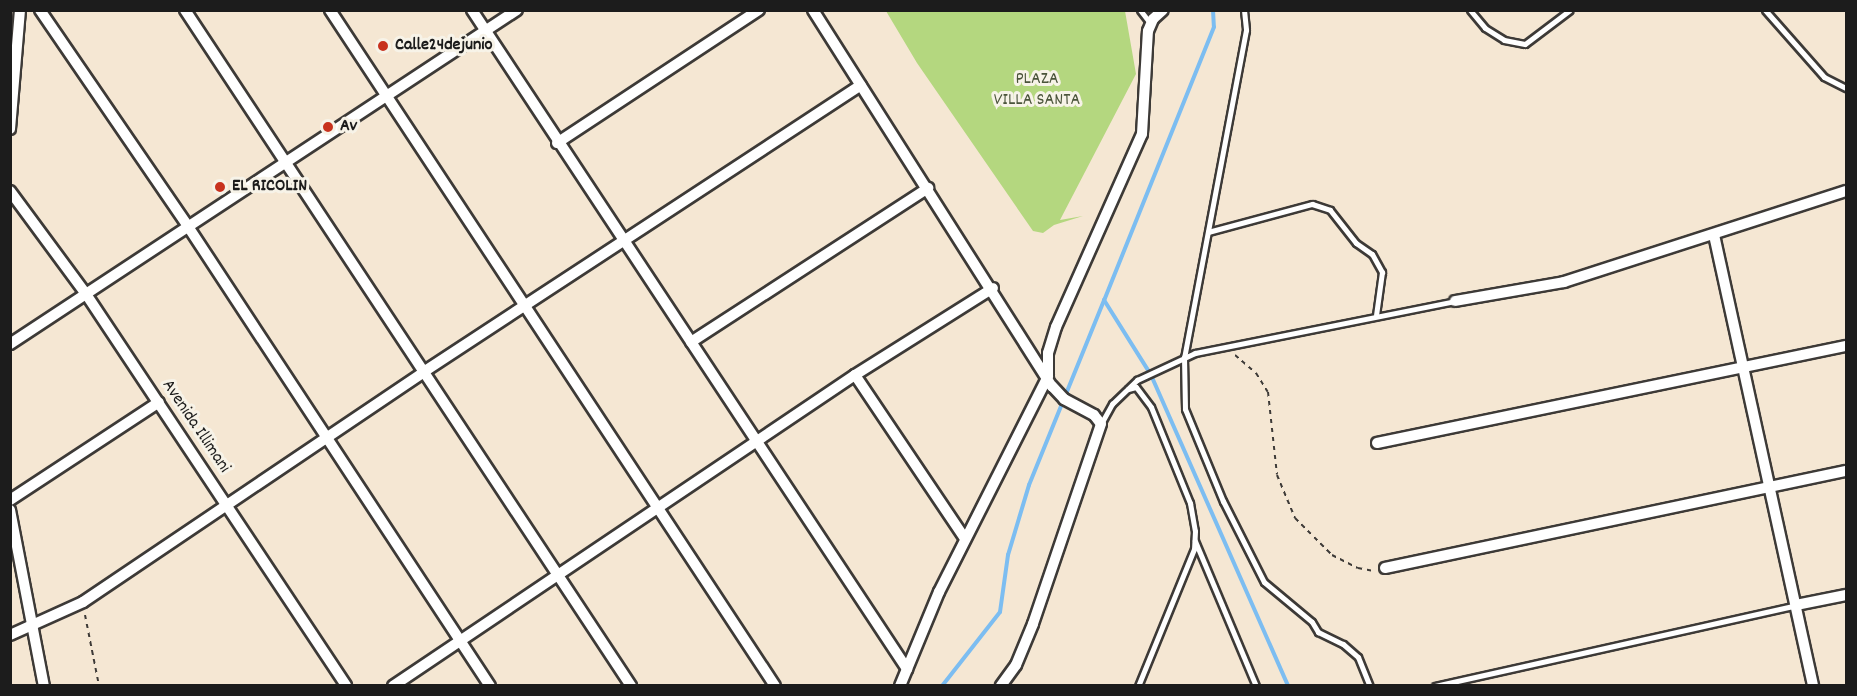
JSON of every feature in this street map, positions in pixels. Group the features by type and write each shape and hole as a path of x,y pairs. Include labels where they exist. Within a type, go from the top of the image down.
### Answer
{"street":[{"path":"10,129 20,10"},
{"path":"40,10 188,226 490,686"},
{"path":"185,10 631,686"},
{"path":"330,10 775,686"},
{"path":"472,10 623,243 907,669"},
{"path":"10,344 188,226 388,98 517,10"},
{"path":"557,142 759,10"},
{"path":"813,10 1048,376 1064,399 1084,409 1101,424 1033,624 1016,665 1001,686"},
{"path":"900,686 965,539 1048,376 1048,353 1056,327 1142,134 1151,24 1163,10"},
{"path":"10,634 83,602 425,371 525,308 861,85"},
{"path":"691,342 928,188"},
{"name":"Avenida Illimani","path":"10,191 86,294 346,686"},
{"path":"1455,301 1564,282 1846,191"},
{"path":"1714,235 1814,686"},
{"path":"393,686 460,639 658,510 855,375 993,288"},
{"path":"1377,443 1846,346"},
{"path":"855,375 965,539"},
{"path":"10,500 159,402"},
{"path":"1385,568 1846,471"},
{"path":"10,510 44,686"},
{"path":"1796,605 1846,594"}],"lane":[{"path":"1140,10 1151,24"},
{"path":"1244,10 1246,30 1184,357 1185,410 1223,501 1264,582 1312,622 1318,632 1343,644 1358,657 1370,686"},
{"path":"1470,10 1485,28 1504,40 1525,44 1570,10"},
{"path":"1765,10 1824,77 1846,88"},
{"path":"1208,232 1312,204 1330,210 1356,243 1372,254 1382,272 1376,315"},
{"path":"1101,424 1106,412 1127,389 1184,357 1376,315 1455,301"},
{"path":"1127,389 1136,387 1151,407 1190,503 1195,540 1256,686"},
{"path":"1137,686 1195,540"},
{"path":"1435,686 1796,605"}],"path":[{"path":"1222,347 1248,364 1268,392 1277,475 1295,518 1313,539 1342,561 1365,571 1385,568"},
{"path":"83,602 99,686"}],"green space":[{"name":"PLAZA VILLA SANTA","path":"886,11 1125,11 1136,74 1060,220 1083,216 1054,225 1043,233 1033,231 917,63"}],"waterway":[{"path":"1213,10 1214,27 1104,300 1151,375 1288,686"},
{"path":"942,686 1000,612 1008,555 1029,485 1104,300"}],"place":[{"name":"Calle24dejunio","path":"383,46"},
{"name":"Av","path":"328,127"},
{"name":"EL RICOLIN","path":"220,187"}]}
